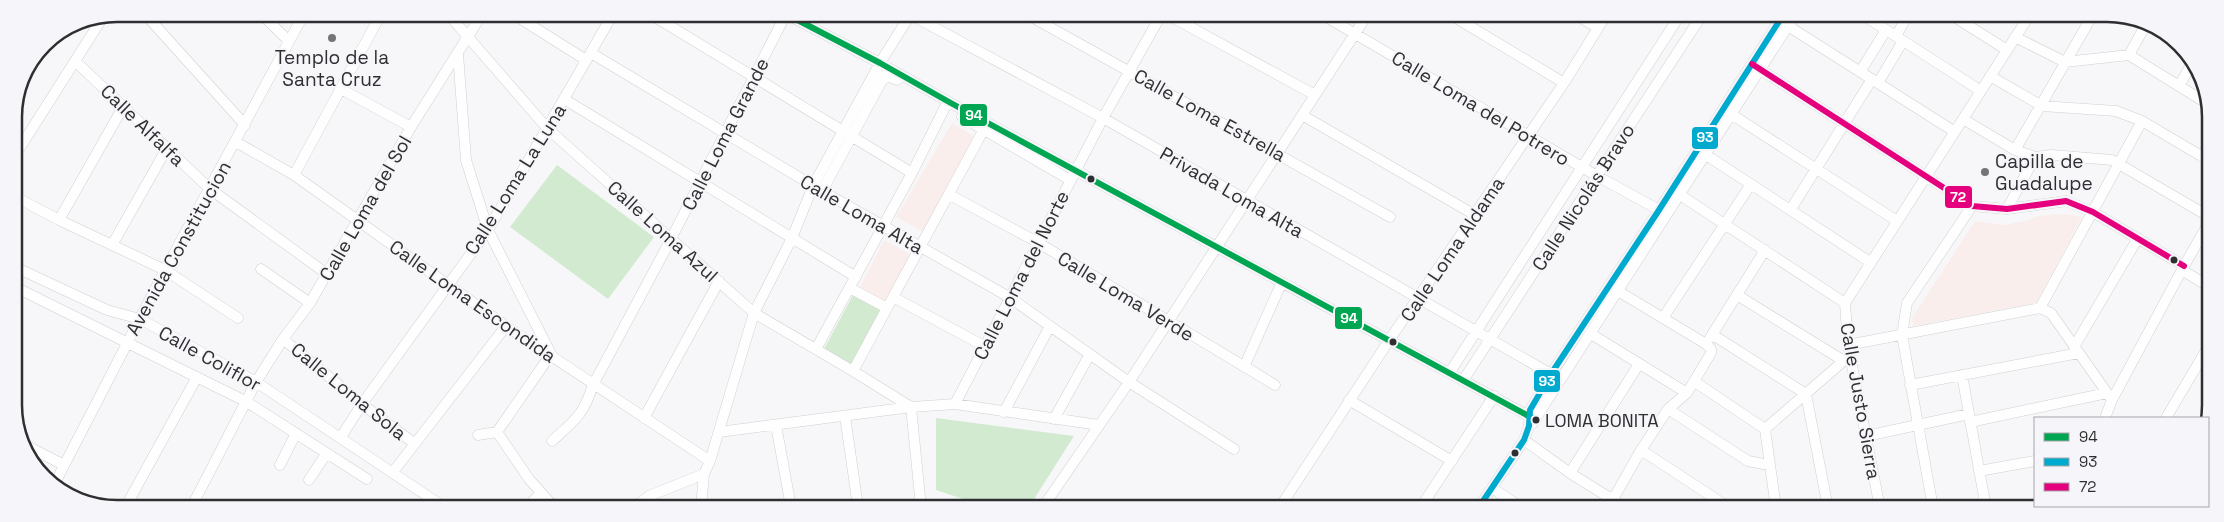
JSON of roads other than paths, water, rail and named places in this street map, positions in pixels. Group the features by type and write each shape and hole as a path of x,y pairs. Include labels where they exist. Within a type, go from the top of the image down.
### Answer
{"street":[{"name":"Calle Loma del Norte","path":"955,404 1037,242 1156,22"},
{"path":"1182,22 1315,95"},
{"name":"Calle Loma del Potrero","path":"1335,22 1582,168 1663,212"},
{"path":"1048,500 1129,382 1362,22"},
{"path":"1464,22 1564,83"},
{"path":"1588,22 1598,28"},
{"name":"Calle Loma Aldama","path":"1285,499 1390,339 1529,136 1602,22"},
{"name":"Calle Nicolás Bravo","path":"1450,372 1675,22"},
{"name":"Calle Nicolás Bravo","path":"1464,379 1697,22"},
{"path":"1485,499 1524,440 1532,421 1618,291 1663,212 1680,195 1731,114 1779,22"},
{"path":"1532,421 1533,402 1551,374 1663,212 1756,67 1790,22"},
{"path":"1873,22 1980,91"},
{"path":"1791,209 1844,123 1875,81 1900,39 1906,22"},
{"path":"1969,22 2007,50"},
{"name":"Calle Justo Sierra","path":"1878,499 1847,354 1845,303 2025,22"},
{"path":"2015,150 2042,106 2088,22"},
{"path":"153,23 244,125"},
{"path":"270,23 289,41"},
{"name":"Avenida Constitucion","path":"58,478 164,270 236,142 299,23"},
{"path":"294,175 376,23"},
{"name":"Calle Loma Azul","path":"455,23 547,128 754,313 854,371 911,407"},
{"name":"Calle Loma del Sol","path":"195,500 248,402 256,382 283,339 310,303 411,127 477,23"},
{"name":"Calle Loma Alta","path":"529,23 725,134 882,227 1009,298 1129,382"},
{"name":"Calle Loma La Luna","path":"341,437 362,404 447,284 488,230 608,23"},
{"path":"664,23 912,173"},
{"name":"Calle Loma Grande","path":"552,441 586,407 592,385 671,239 782,23"},
{"path":"803,23 1464,379 1532,421"},
{"path":"703,500 704,474 710,461 754,313 817,189 842,132 905,23"},
{"name":"Privada Loma Alta","path":"926,23 1103,118 1551,374"},
{"name":"Calle Loma Estrella","path":"1042,23 1390,217"},
{"path":"23,143 98,24"},
{"path":"1788,26 1954,132"},
{"path":"1860,72 1886,30"},
{"path":"2129,55 2143,30"},
{"path":"2016,37 2065,62 2129,55 2200,99"},
{"path":"458,54 466,160 488,230 551,354 497,432 478,435"},
{"name":"Calle Alfalfa","path":"75,61 210,189"},
{"path":"1756,67 1972,206 2007,210 2066,201 2093,212 2138,238 2202,282"},
{"path":"2179,86 2189,69"},
{"path":"817,189 852,137 885,75 892,76 1070,180"},
{"path":"1990,76 2042,106 2116,111 2142,121 2202,156"},
{"path":"341,89 411,127"},
{"path":"564,99 856,277"},
{"path":"59,220 123,107"},
{"path":"816,349 912,173 945,107"},
{"path":"1731,114 1897,221"},
{"path":"1302,115 1475,215"},
{"path":"1963,119 2015,150 2035,157 2052,155 2107,159 2119,164 2202,212"},
{"path":"2044,309 2142,121"},
{"path":"854,371 984,129"},
{"name":"Calle Loma Escondida","path":"236,142 294,175 506,326 551,354 592,385 710,461"},
{"path":"112,245 167,148"},
{"path":"1706,154 1870,262"},
{"path":"2007,210 2035,157"},
{"path":"1663,318 1750,184"},
{"path":"210,189 327,274"},
{"name":"Calle Loma Verde","path":"950,195 1037,242 1167,322 1275,385"},
{"path":"1680,195 1845,303"},
{"path":"23,201 164,270 238,318"},
{"path":"1931,499 1902,334 1907,303 1972,206"},
{"path":"2105,417 2110,396 2202,234"},
{"path":"1910,385 2076,350 2138,238"},
{"path":"1613,499 1641,450 1668,409 1687,393 1695,382 1711,353 1709,347 1713,334 1765,250"},
{"path":"261,269 310,303"},
{"name":"Calle Coliflor","path":"22,270 107,310 140,319 256,382 434,500"},
{"path":"644,418 718,281"},
{"path":"1244,367 1282,282"},
{"path":"850,288 887,308"},
{"path":"22,291 248,402 367,479"},
{"path":"1618,291 1709,347"},
{"path":"1737,295 1847,354"},
{"path":"893,297 984,346"},
{"path":"1765,429 1806,394 1847,354 1902,334 2044,309"},
{"path":"2044,309 2110,396"},
{"path":"393,472 506,326"},
{"path":"1004,412 1050,326"},
{"path":"1591,334 1687,393"},
{"path":"1713,334 1806,394 1826,499"},
{"name":"Calle Loma Sola","path":"283,339 414,444"},
{"path":"1054,419 1090,354"},
{"path":"2167,417 2202,357"},
{"path":"1570,473 1639,364"},
{"path":"1962,375 1984,499"},
{"path":"129,500 197,377"},
{"path":"1129,382 1234,450"},
{"path":"1695,382 1765,429"},
{"path":"1427,499 1494,396"},
{"path":"1866,436 1917,425 2110,396"},
{"path":"1350,400 1452,461"},
{"path":"718,432 911,407 955,404 1099,425"},
{"path":"911,407 919,500"},
{"path":"1668,409 1748,461 1768,465"},
{"path":"845,416 857,500"},
{"path":"776,425 790,500"},
{"path":"1765,429 1768,465 1774,499"},
{"path":"497,432 529,479 547,500"},
{"path":"280,465 296,433"},
{"path":"1524,440 1604,499"},
{"path":"34,450 64,465"},
{"path":"1641,450 1716,499"},
{"path":"309,480 326,454"},
{"path":"1979,471 2034,461"},
{"path":"644,500 649,496 704,474"},
{"path":"1492,488 1509,499"},
{"path":"534,500 541,493"}],"place":[{"name":"Templo de la Santa Cruz","path":"332,38"},
{"name":"Capilla de Guadalupe","path":"1985,172"},
{"name":"LOMA BONITA","path":"1536,420"}]}
